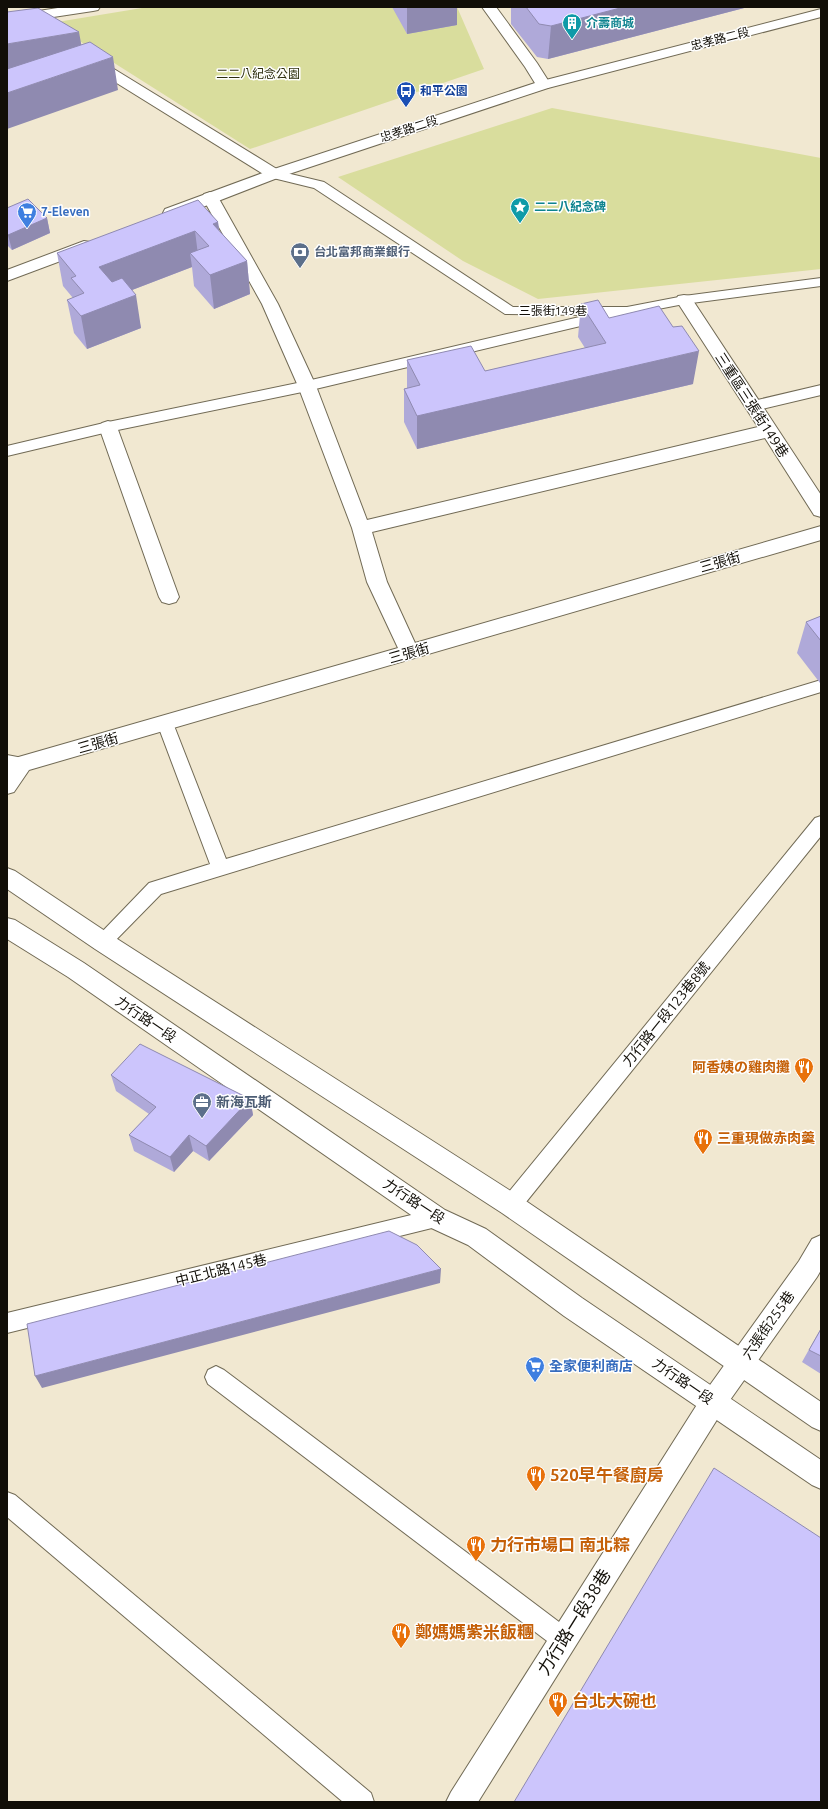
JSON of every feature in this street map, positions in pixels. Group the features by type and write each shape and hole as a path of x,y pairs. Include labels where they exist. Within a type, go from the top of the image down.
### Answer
{"street":[{"path":"14,19 78,8 93,7"},
{"path":"489,7 532,66 543,85"},
{"name":"忠孝路二段","path":"158,217 274,174 543,85 821,13"},
{"path":"14,19 41,31"},
{"path":"75,52 274,174"},
{"path":"210,197 270,304 307,386 361,528 377,582 410,653"},
{"path":"8,273 100,240"},
{"name":"三重區三張街149巷","path":"684,300 821,510"},
{"path":"108,427 169,597"},
{"path":"361,528 769,431"},
{"name":"三張街","path":"7,786 14,763 165,723 821,533"},
{"path":"7,877 103,942 511,1205 821,1418"},
{"name":"力行路一段","path":"7,926 76,970 436,1218 477,1236 573,1307 714,1401 821,1476"},
{"name":"六張街255巷","path":"714,1401 741,1364 814,1272 821,1247"},
{"name":"力行路一段38巷","path":"461,1802 714,1401"}],"lane":[{"name":"三張街149巷","path":"274,174 319,185 510,311 627,311 684,300 821,282"},
{"path":"7,451 108,427 307,386 627,311"},
{"path":"754,406 821,390"},
{"path":"103,942 155,888 220,867 821,686"},
{"path":"165,723 220,867"},
{"name":"力行路一段123巷8號","path":"511,1205 821,823"},
{"name":"中正北路145巷","path":"7,1323 436,1218"},
{"path":"216,1377 563,1639"},
{"path":"7,1503 362,1802"}],"green space":[{"name":"二二八紀念公園","path":"148,7 457,7 484,69 250,149 51,23"},
{"path":"552,108 821,158 821,269 538,299 463,261 338,177"}],"building":[{"path":"526,7 624,7 551,26 539,24"},
{"path":"38,8 79,32 7,44 7,12"},
{"path":"90,42 113,57 7,93 7,69"},
{"path":"28,199 47,218 8,235 7,208"},
{"path":"198,200 218,222 213,224 247,261 210,275 190,253 209,246 195,231 99,267 112,282 122,278 136,295 81,316 67,300 84,293 71,278 76,276 57,253"},
{"path":"598,300 609,318 659,306 673,327 682,326 699,351 417,416 404,389 420,385 407,360 471,346 485,371 606,343 581,304"},
{"path":"821,616 821,641 806,622"},
{"name":"新海瓦斯","path":"140,1044 250,1099 206,1146 189,1135 170,1157 129,1135 156,1107 111,1075"},
{"path":"389,1231 417,1245 441,1269 35,1376 27,1324"},
{"path":"821,1329 821,1356 809,1350"},
{"path":"714,1468 821,1538 821,1802 514,1802"}],"place":[{"name":"介壽商城","path":"572,40"},
{"name":"和平公園","path":"406,108"},
{"name":"二二八紀念碑","path":"520,224"},
{"name":"7-Eleven","path":"27,229"},
{"name":"台北富邦商業銀行","path":"300,269"},
{"name":"阿香姨の雞肉攤","path":"804,1084"},
{"name":"新海瓦斯","path":"202,1119"},
{"name":"三重現做赤肉羹","path":"703,1155"},
{"name":"全家便利商店","path":"535,1383"},
{"name":"520早午餐廚房","path":"536,1492"},
{"name":"力行市場口 南北粽","path":"476,1562"},
{"name":"鄭媽媽紫米飯糰","path":"401,1649"},
{"name":"台北大碗也","path":"558,1718"}]}
